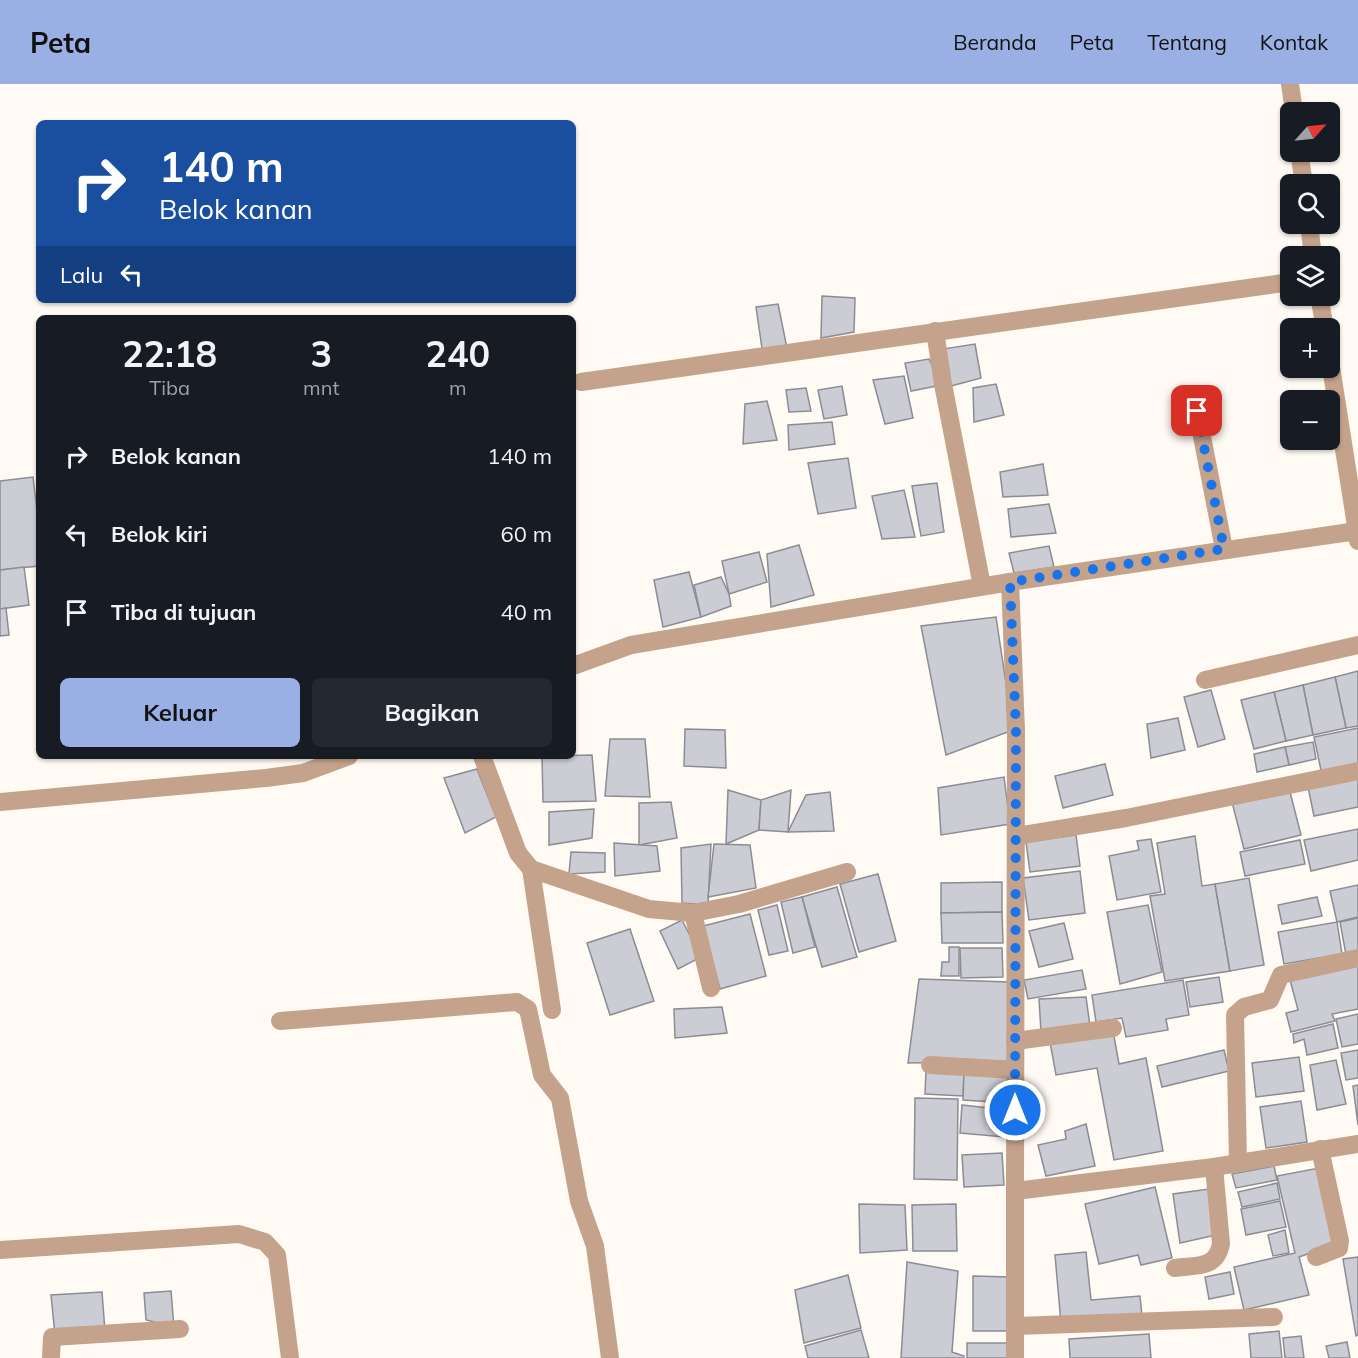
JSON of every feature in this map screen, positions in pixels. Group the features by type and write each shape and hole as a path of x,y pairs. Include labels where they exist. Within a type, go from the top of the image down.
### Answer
{"street":[{"path":"1290,84 1293,102"},
{"path":"581,382 1280,283"},
{"path":"935,331 982,586"},
{"path":"1333,378 1358,541"},
{"path":"1197,411 1224,549"},
{"path":"576,665 631,645 982,586 1224,549 1357,532"},
{"path":"1010,582 1016,730 1014,1358"},
{"path":"1205,680 1358,645"},
{"path":"0,802 266,778 303,773 341,759"},
{"path":"483,759 518,853 531,869 552,1010"},
{"path":"1016,836 1126,818 1358,771"},
{"path":"531,869 649,909 693,914 739,904 847,872"},
{"path":"693,914 711,988"},
{"path":"1238,1162 1235,1015 1244,1007 1270,1000 1281,975 1358,958"},
{"path":"280,1021 517,1002 528,1008 542,1075 560,1098 579,1201 596,1246 610,1358"},
{"path":"1015,1041 1113,1028"},
{"path":"930,1065 1015,1070"},
{"path":"1015,1191 1214,1167 1358,1144"},
{"path":"1316,1257 1339,1248 1340,1241 1320,1149"},
{"path":"1175,1268 1212,1263 1219,1256 1221,1244 1214,1167"},
{"path":"0,1250 239,1233 265,1242 277,1255 290,1358"},
{"path":"1015,1326 1274,1317"},
{"path":"51,1358 52,1337 180,1329"}],"building":[{"path":"822,296 855,298 854,332 821,338"},
{"path":"778,304 787,348 763,355 756,307"},
{"path":"975,344 981,378 951,386 943,349"},
{"path":"929,359 942,385 911,391 905,363"},
{"path":"904,376 913,418 885,424 873,380"},
{"path":"996,384 1004,415 974,422 973,388"},
{"path":"842,386 847,415 824,419 818,390"},
{"path":"806,388 811,411 789,412 786,390"},
{"path":"767,401 777,440 743,444 745,404"},
{"path":"832,422 835,444 789,450 788,425"},
{"path":"848,458 856,508 818,514 808,463"},
{"path":"1043,464 1048,495 1003,497 1000,472"},
{"path":"33,477 36,502 36,566 0,570 0,481"},
{"path":"937,483 944,532 921,536 912,486"},
{"path":"904,490 915,537 882,539 872,496"},
{"path":"1049,504 1056,533 1011,537 1008,509"},
{"path":"799,545 814,595 771,607 767,554"},
{"path":"1049,546 1054,567 1014,573 1009,553"},
{"path":"759,552 767,582 729,594 722,561"},
{"path":"24,567 29,605 0,609 0,570"},
{"path":"689,572 701,617 663,627 654,580"},
{"path":"721,577 729,594 731,606 701,617 694,585"},
{"path":"6,608 9,635 0,636 0,609"},
{"path":"996,617 1013,730 946,755 921,626"},
{"path":"1358,671 1358,726 1346,728 1335,677"},
{"path":"1335,677 1346,728 1313,735 1303,685"},
{"path":"1303,685 1313,735 1286,741 1274,692"},
{"path":"1211,690 1225,739 1198,747 1184,697"},
{"path":"1274,692 1286,741 1254,749 1241,700"},
{"path":"1178,718 1185,750 1151,758 1147,724"},
{"path":"1358,728 1358,767 1322,775 1314,737"},
{"path":"685,729 725,730 726,768 684,766"},
{"path":"610,739 645,739 650,797 605,796"},
{"path":"1313,742 1316,759 1289,765 1285,747"},
{"path":"1285,747 1289,765 1257,772 1254,754"},
{"path":"576,755 592,755 596,801 543,802 542,759 576,759"},
{"path":"1105,764 1113,795 1063,808 1055,776"},
{"path":"477,769 496,817 465,833 444,778"},
{"path":"1358,775 1358,807 1314,816 1308,787"},
{"path":"1004,777 1010,824 941,835 938,788"},
{"path":"1289,788 1301,835 1244,849 1232,802"},
{"path":"728,790 761,800 759,830 726,844"},
{"path":"791,790 788,832 759,830 761,800"},
{"path":"830,792 834,831 788,832 806,795"},
{"path":"671,802 677,838 639,845 639,803"},
{"path":"594,809 592,838 549,845 549,812"},
{"path":"1358,829 1358,860 1311,871 1304,840"},
{"path":"1076,835 1080,866 1030,872 1026,842"},
{"path":"1195,836 1202,886 1215,884 1230,971 1165,981 1150,896 1165,894 1157,843"},
{"path":"1151,839 1161,892 1117,900 1109,856 1139,850 1137,841"},
{"path":"1300,840 1305,864 1245,876 1240,852"},
{"path":"614,843 657,846 660,871 615,876"},
{"path":"711,844 708,905 682,903 681,848"},
{"path":"714,844 750,845 756,888 708,897"},
{"path":"571,852 605,853 605,872 569,874"},
{"path":"1080,871 1085,913 1029,920 1023,878"},
{"path":"878,874 896,941 859,952 840,884"},
{"path":"1249,878 1264,965 1230,971 1215,884"},
{"path":"1002,882 1002,912 941,913 941,883"},
{"path":"1358,885 1358,917 1337,922 1330,891"},
{"path":"837,887 857,957 822,967 802,897"},
{"path":"802,897 815,947 793,953 781,902"},
{"path":"1317,897 1322,916 1282,924 1278,905"},
{"path":"777,905 788,951 769,955 758,910"},
{"path":"1148,905 1162,972 1120,984 1107,912"},
{"path":"1002,912 1003,943 942,943 941,913"},
{"path":"750,914 766,976 720,989 703,926"},
{"path":"1358,918 1358,953 1346,955 1340,922"},
{"path":"682,920 701,957 678,969 660,931"},
{"path":"1337,922 1342,954 1284,964 1278,932"},
{"path":"1064,923 1073,959 1039,967 1029,931"},
{"path":"630,929 654,1001 610,1015 587,943"},
{"path":"949,947 959,947 959,976 941,976 942,962 949,962"},
{"path":"960,948 1002,948 1003,977 961,978"},
{"path":"1358,965 1358,1009 1332,1014 1335,1021 1291,1032 1286,1013 1298,1010 1289,976"},
{"path":"1082,970 1086,989 1028,999 1024,980"},
{"path":"1219,977 1223,1002 1190,1007 1186,982"},
{"path":"919,979 1009,982 1011,1061 908,1063"},
{"path":"1183,980 1189,1015 1166,1019 1168,1030 1126,1037 1122,1018 1096,1022 1092,995"},
{"path":"1086,997 1090,1026 1041,1032 1039,999"},
{"path":"722,1007 727,1033 675,1038 674,1009"},
{"path":"1358,1014 1358,1044 1342,1047 1336,1019"},
{"path":"1333,1024 1338,1048 1307,1055 1304,1039 1294,1043 1293,1034"},
{"path":"1113,1031 1119,1064 1146,1058 1163,1151 1114,1160 1097,1068 1056,1075 1050,1042"},
{"path":"1224,1050 1229,1071 1162,1087 1157,1066"},
{"path":"1358,1050 1358,1078 1346,1080 1341,1053"},
{"path":"1299,1057 1304,1091 1256,1097 1252,1063"},
{"path":"1336,1060 1346,1104 1317,1110 1310,1065"},
{"path":"926,1070 964,1072 963,1096 925,1094"},
{"path":"964,1072 1011,1074 1009,1103 963,1100"},
{"path":"1358,1085 1358,1125 1353,1086"},
{"path":"915,1098 958,1099 957,1180 914,1179"},
{"path":"1301,1101 1307,1142 1266,1148 1260,1107"},
{"path":"962,1105 1008,1110 1005,1137 960,1133"},
{"path":"1086,1124 1095,1166 1046,1176 1038,1145 1066,1139 1065,1131"},
{"path":"1002,1153 1004,1185 964,1187 962,1155"},
{"path":"1274,1166 1277,1180 1236,1188 1232,1174"},
{"path":"1319,1168 1336,1244 1299,1257 1309,1295 1244,1310 1234,1267 1295,1253 1277,1176"},
{"path":"1277,1183 1280,1199 1242,1207 1238,1192"},
{"path":"1155,1187 1172,1258 1141,1265 1138,1255 1099,1264 1085,1204"},
{"path":"1209,1189 1216,1235 1180,1243 1173,1194"},
{"path":"1280,1201 1286,1227 1246,1235 1241,1209"},
{"path":"859,1204 905,1205 907,1250 860,1253"},
{"path":"956,1204 957,1251 913,1251 912,1205"},
{"path":"1285,1230 1289,1253 1273,1256 1268,1235"},
{"path":"1086,1252 1091,1300 1140,1296 1142,1316 1061,1323 1055,1255"},
{"path":"1358,1257 1358,1335 1356,1336 1343,1259"},
{"path":"907,1262 958,1271 952,1352 964,1358 901,1358"},
{"path":"1230,1272 1234,1294 1209,1299 1205,1277"},
{"path":"848,1275 861,1328 804,1343 795,1290"},
{"path":"973,1276 1010,1277 1010,1331 973,1331"},
{"path":"171,1291 174,1327 146,1320 144,1293"},
{"path":"102,1292 105,1331 55,1335 51,1295"},
{"path":"861,1330 869,1358 808,1358 805,1346"},
{"path":"1279,1331 1282,1358 1251,1358 1249,1334"},
{"path":"1149,1334 1151,1358 1070,1358 1069,1339"},
{"path":"1301,1336 1304,1358 1285,1358 1283,1338"},
{"path":"1347,1342 1350,1358 1329,1358 1326,1346"},
{"path":"967,1343 1008,1343 1008,1358 967,1358"}],"route":[{"path":"1015,1110 1016,730 1010,582 1224,549 1197,411"}]}
